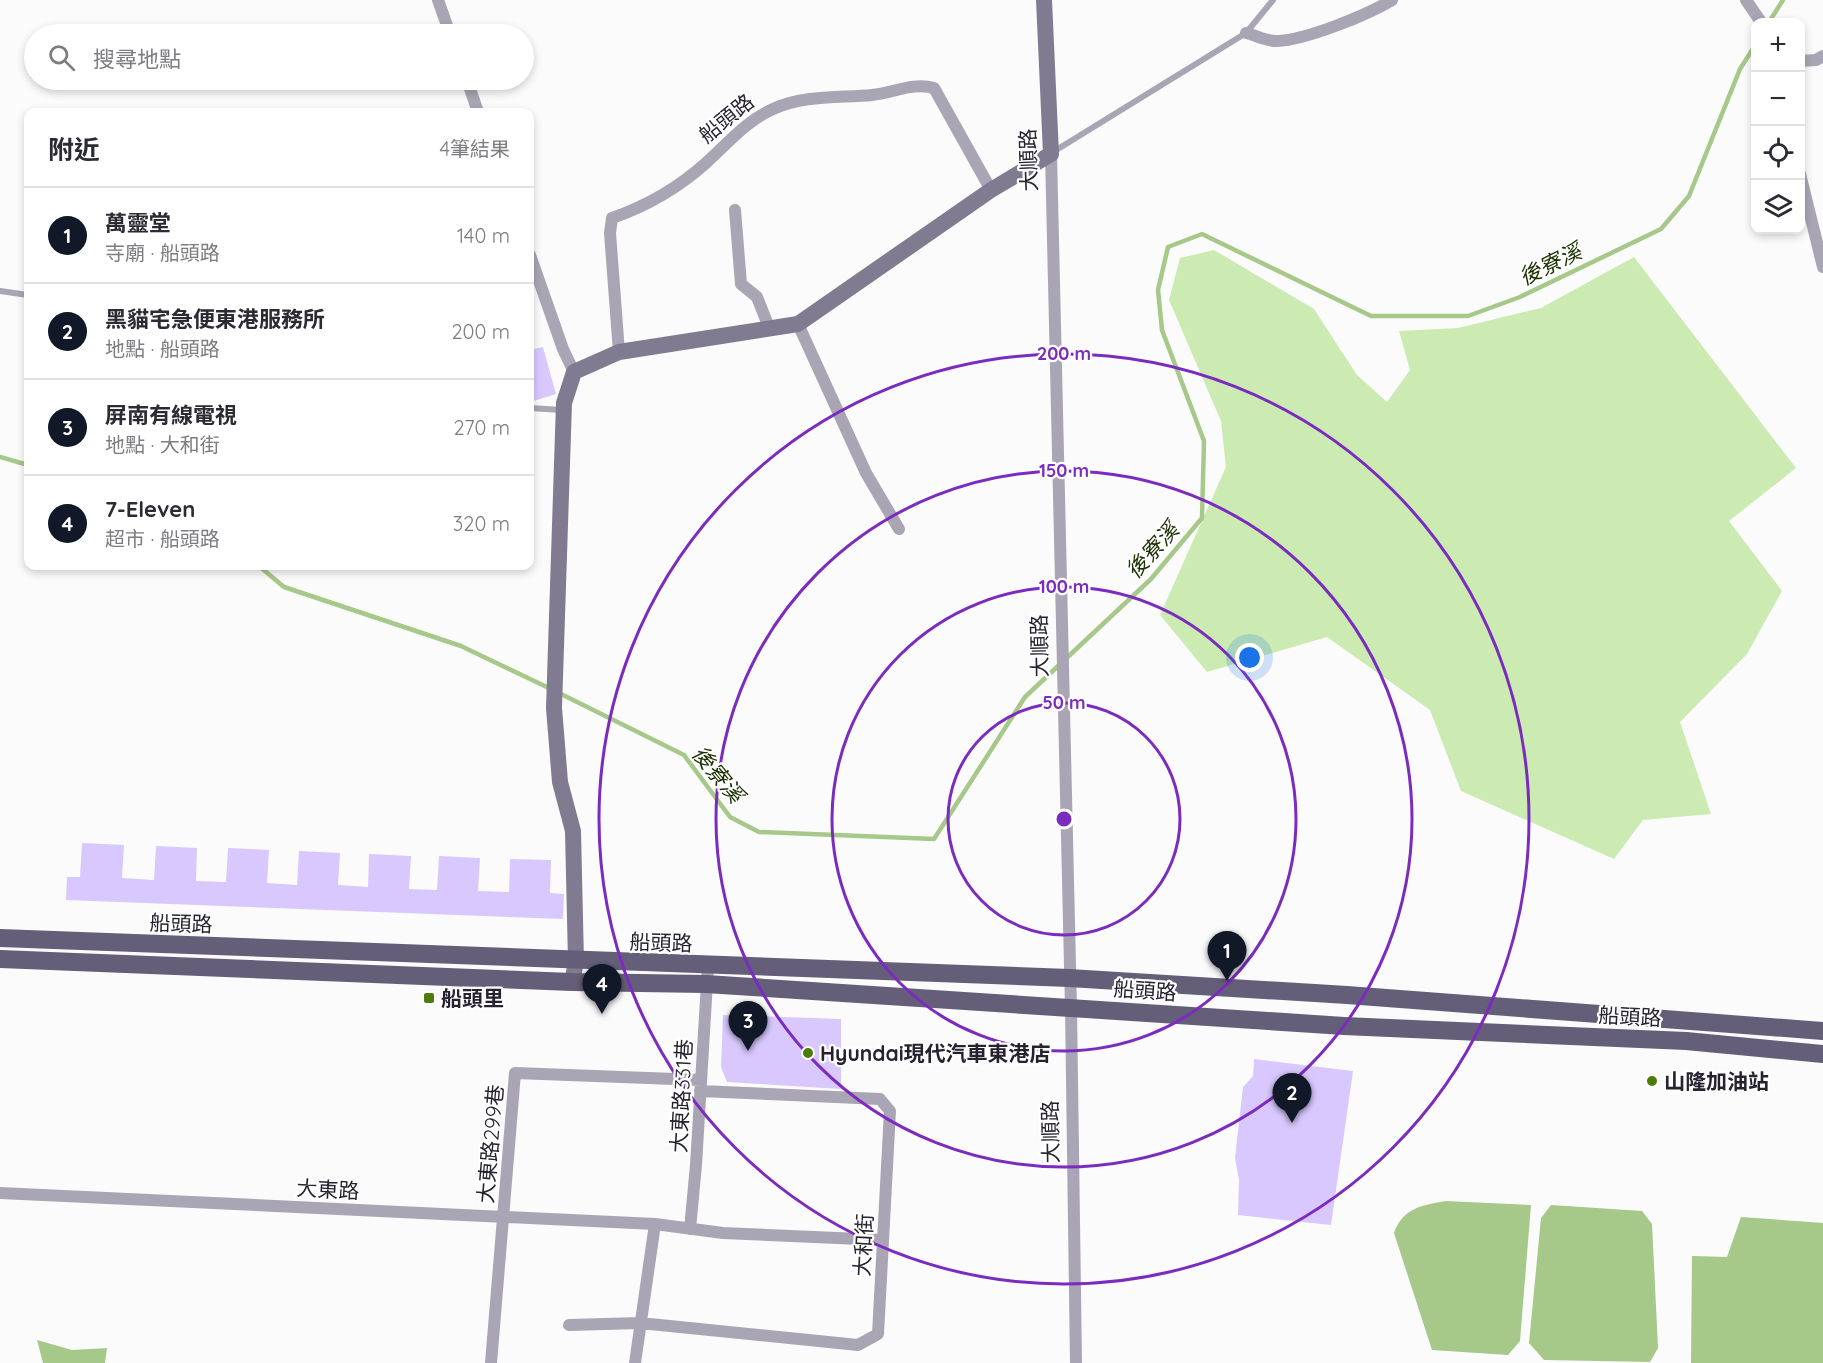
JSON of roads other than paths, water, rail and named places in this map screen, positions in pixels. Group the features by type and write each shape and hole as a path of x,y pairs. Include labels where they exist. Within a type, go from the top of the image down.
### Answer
{"main road":[{"name":"船頭路","path":"0,938 576,962 1069,978 1347,995 1823,1031"},
{"name":"船頭路","path":"0,959 572,982 706,984 1344,1026 1686,1041 1823,1054"},
{"path":"1344,1026 1347,995"},
{"path":"1685,1022 1686,1041"}],"street":[{"path":"438,0 446,24"},
{"name":"大順路","path":"1044,0 1051,154 1071,1008 1076,1363"},
{"path":"1246,33 1276,42 1325,29 1375,10 1392,0"},
{"path":"1746,0 1758,18"},
{"path":"1805,61 1816,60 1823,56"},
{"name":"船頭路","path":"619,352 610,233 612,218 636,210 674,189 748,124 773,108 806,99 874,95 922,85 934,88 991,190"},
{"path":"470,90 476,108"},
{"path":"574,372 619,352 798,324 991,190 1051,154"},
{"path":"1801,180 1823,267"},
{"path":"735,210 741,284 757,297 770,330"},
{"path":"534,266 563,349 574,372 564,410 554,708 560,782 573,831 576,962 572,982"},
{"path":"798,324 866,473 899,529"},
{"name":"大東路331巷","path":"690,1229 708,966"},
{"name":"大和街","path":"515,1073 880,1099 890,1111 878,1334 858,1345 640,1323"},
{"name":"大東路299巷","path":"491,1363 515,1073"},
{"name":"大東路","path":"0,1193 655,1224 723,1233 883,1240"},
{"path":"634,1363 655,1224"},
{"path":"569,1325 640,1323"}],"lane":[{"path":"1051,154 1246,33 1273,0"},
{"path":"0,291 24,294"},
{"path":"534,408 564,410"}],"waterway":[{"name":"後寮溪","path":"1772,18 1783,0"},
{"name":"後寮溪","path":"559,693 684,755 730,817 759,832 934,839 1025,697 1151,579 1202,518 1204,441 1162,330 1158,290 1168,247 1202,234 1371,316 1468,316 1520,297 1661,229 1689,196 1740,69 1751,52"},
{"name":"後寮溪","path":"0,457 24,464"},
{"name":"後寮溪","path":"264,570 284,587 461,646 551,689"}],"place":[{"name":"萬靈堂","path":"1227,981"},
{"name":"船頭里","path":"429,998"},
{"name":"7-Eleven","path":"602,1014"},
{"name":"屏南有線電視","path":"748,1051"},
{"name":"Hyundai現代汽車東港店","path":"808,1053"},
{"name":"山隆加油站","path":"1652,1081"},
{"name":"黑貓宅急便東港服務所","path":"1292,1123"}]}
